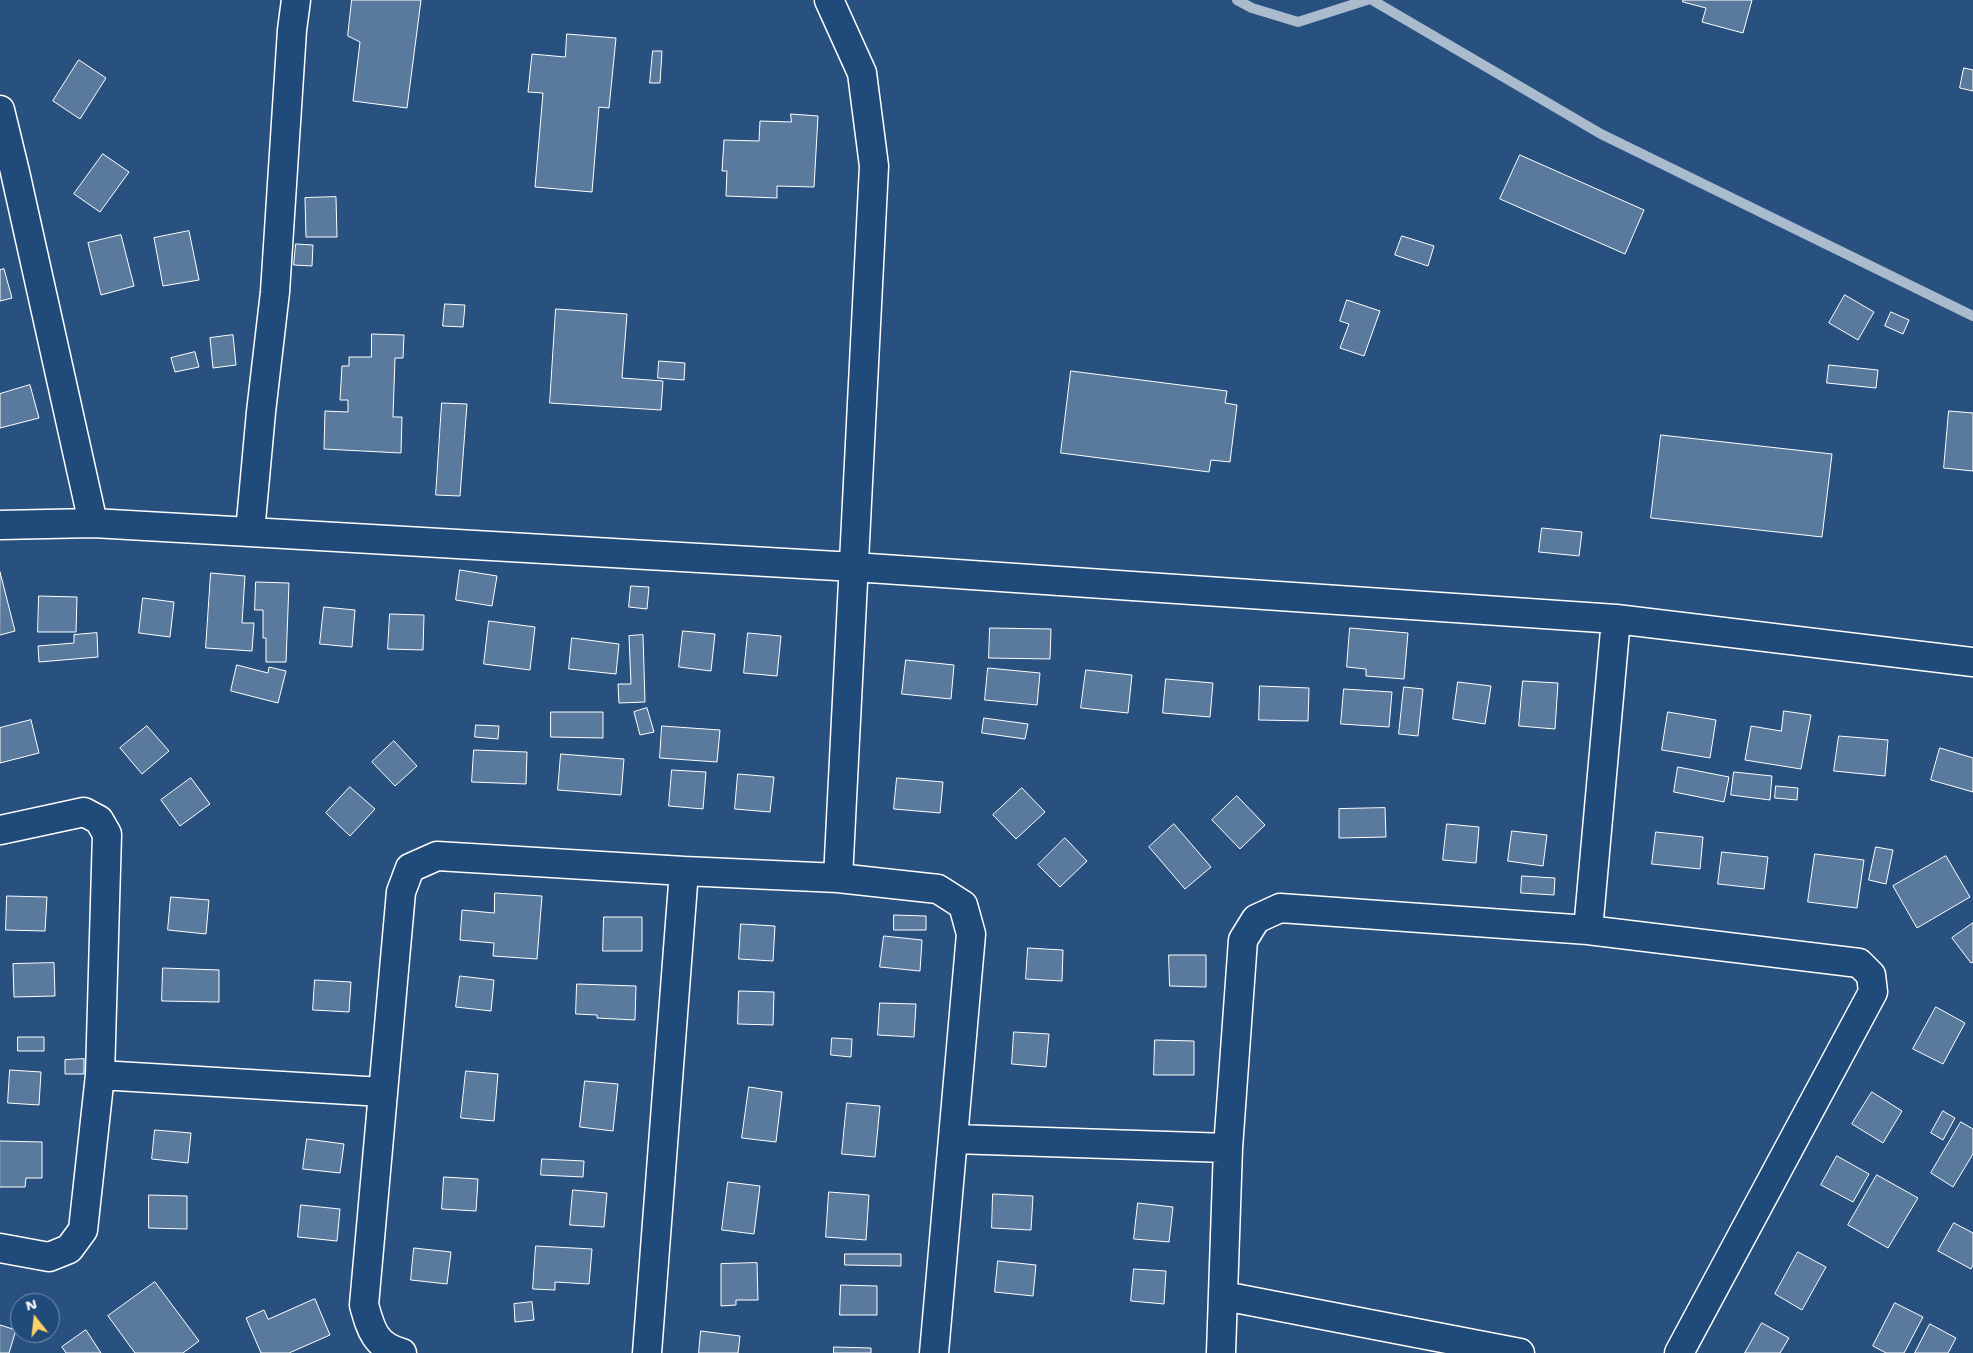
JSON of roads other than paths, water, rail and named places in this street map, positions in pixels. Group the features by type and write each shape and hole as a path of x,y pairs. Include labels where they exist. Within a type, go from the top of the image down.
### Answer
{"street":[{"path":"250,532 275,292 292,30 296,0"},
{"path":"829,0 862,73 874,166 838,878"},
{"path":"0,110 8,174 93,523"},
{"path":"0,526 93,523 250,532 854,567 1616,619 1973,662"},
{"path":"1588,930 1616,619"},
{"path":"0,830 84,812 100,820 107,834 100,1076 83,1230 69,1249 49,1257 0,1248"},
{"path":"402,1353 389,1350 371,1332 364,1305 401,892 410,868 437,856 838,878 938,889 963,905 972,934 934,1353"},
{"path":"647,1353 684,871"},
{"path":"1221,1353 1228,1148 1243,940 1256,920 1280,908 1588,930 1859,963 1871,975 1873,992 1679,1353"},
{"path":"100,1076 382,1092"},
{"path":"954,1139 1228,1148"},
{"path":"1224,1296 1520,1353"}],"waterway":[{"path":"1237,0 1252,8 1298,22 1367,0"},
{"path":"1372,0 1601,134 1973,316"}]}
